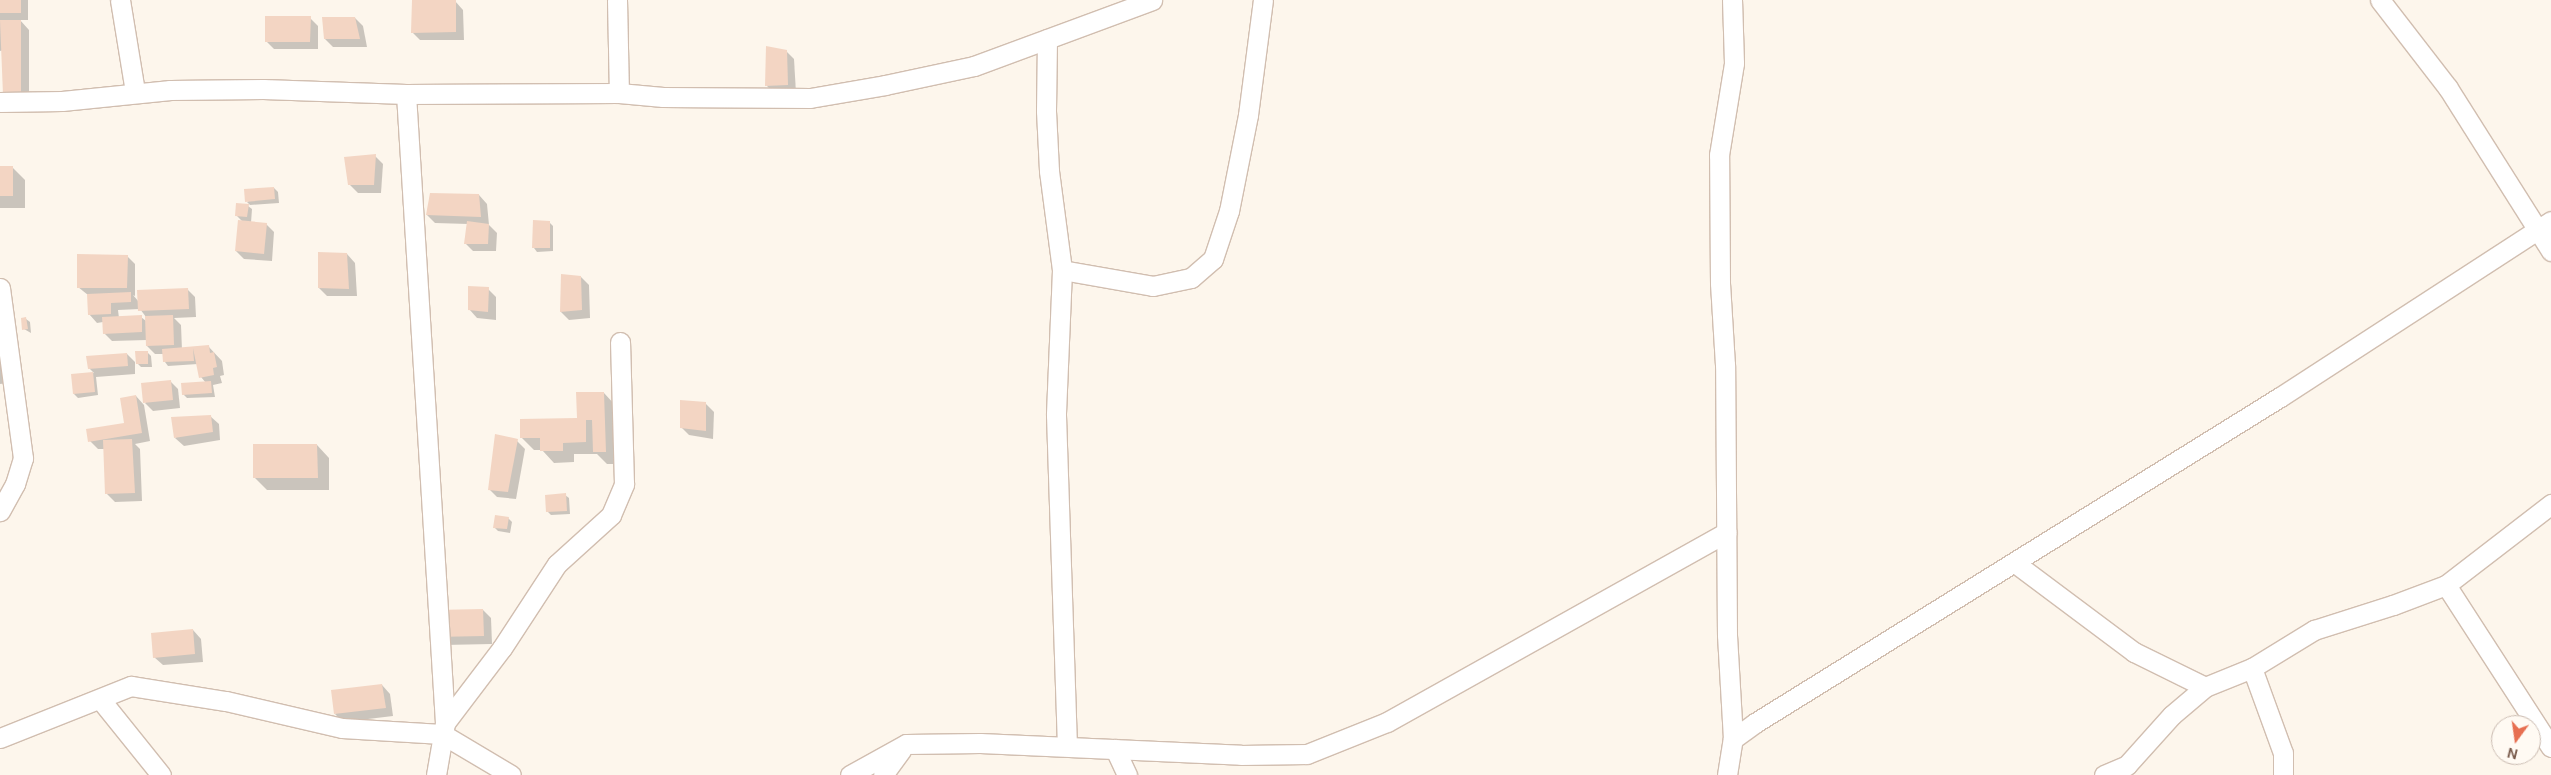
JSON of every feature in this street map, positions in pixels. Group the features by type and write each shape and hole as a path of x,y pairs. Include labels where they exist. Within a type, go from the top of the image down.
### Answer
{"street":[{"path":"120,0 135,92"},
{"path":"617,0 619,93"},
{"path":"0,102 62,101 135,92 263,89 406,94 619,93 663,97 810,98 886,85 974,66 1152,0"},
{"path":"1062,270 1153,286 1191,278 1214,259 1229,211 1248,115 1263,0"},
{"path":"1727,775 1733,739 1727,635 1725,365 1720,283 1719,155 1734,63 1732,0"},
{"path":"2380,0 2448,88 2545,225 2551,251"},
{"path":"1047,39 1046,111 1049,171 1062,270 1056,415 1067,746"},
{"path":"406,94 444,728 436,775"},
{"path":"1733,739 1755,723 2272,402 2545,225"},
{"path":"0,288 23,458 15,484 0,510"},
{"path":"444,728 502,648 557,564 611,515 624,484 620,342"},
{"path":"2104,775 2126,765 2172,715 2205,687 2252,668 2314,630 2393,605 2446,585 2551,504"},
{"path":"850,775 906,744 980,743 1242,755 1308,754 1387,722 1727,532"},
{"path":"2015,563 2134,652 2205,687"},
{"path":"2446,585 2551,747"},
{"path":"2252,668 2283,753 2283,775"},
{"path":"0,738 131,686 226,701 342,728 444,728 511,775"},
{"path":"100,699 161,775"},
{"path":"883,775 906,744"},
{"path":"1115,749 1127,775"}],"building":[{"path":"0,0 21,0 21,13 0,13"},
{"path":"412,0 456,0 456,32 411,33"},
{"path":"265,16 311,16 310,42 265,42"},
{"path":"322,17 355,17 360,39 324,39"},
{"path":"0,20 21,20 21,95 3,95"},
{"path":"766,46 787,50 788,85 765,86"},
{"path":"376,154 374,185 348,185 344,157"},
{"path":"0,166 13,166 13,196 0,196"},
{"path":"274,187 275,199 245,202 244,189"},
{"path":"430,193 479,194 481,217 426,215"},
{"path":"236,203 249,204 247,217 235,216"},
{"path":"238,220 267,223 264,254 235,251"},
{"path":"533,220 550,221 550,248 532,248"},
{"path":"467,221 489,224 488,244 464,244"},
{"path":"318,252 347,253 349,289 318,288"},
{"path":"77,254 128,255 127,288 77,288"},
{"path":"561,274 581,276 582,310 560,312"},
{"path":"468,286 489,287 488,312 468,310"},
{"path":"188,288 189,309 138,311 137,290"},
{"path":"131,292 131,302 111,303 111,314 88,315 87,294"},
{"path":"142,315 142,332 103,334 102,317"},
{"path":"173,315 174,345 146,346 145,316"},
{"path":"26,317 28,329 22,330 21,318"},
{"path":"209,345 210,353 214,352 217,367 213,368 214,375 199,378 193,348 194,361 163,362 162,349"},
{"path":"135,351 148,351 148,364 136,364"},
{"path":"127,353 128,366 88,369 86,356"},
{"path":"93,372 95,392 73,394 71,374"},
{"path":"171,380 173,400 143,403 141,383"},
{"path":"211,381 212,393 182,395 181,383"},
{"path":"576,392 604,392 606,452 593,452 592,420 586,420 586,442 563,443 563,451 540,451 540,438 520,438 520,419 577,418"},
{"path":"136,395 142,433 88,442 86,429 124,423 120,398"},
{"path":"680,400 706,402 706,431 680,428"},
{"path":"211,415 213,432 174,438 171,417"},
{"path":"495,434 518,439 508,492 488,490"},
{"path":"132,439 135,493 105,494 103,440"},
{"path":"253,444 317,444 318,478 253,478"},
{"path":"566,493 567,511 546,512 545,495"},
{"path":"495,515 509,517 507,529 493,528"},
{"path":"483,609 484,636 435,637 434,610"},
{"path":"193,629 195,654 153,658 151,633"},
{"path":"382,684 386,708 334,714 331,690"}]}
